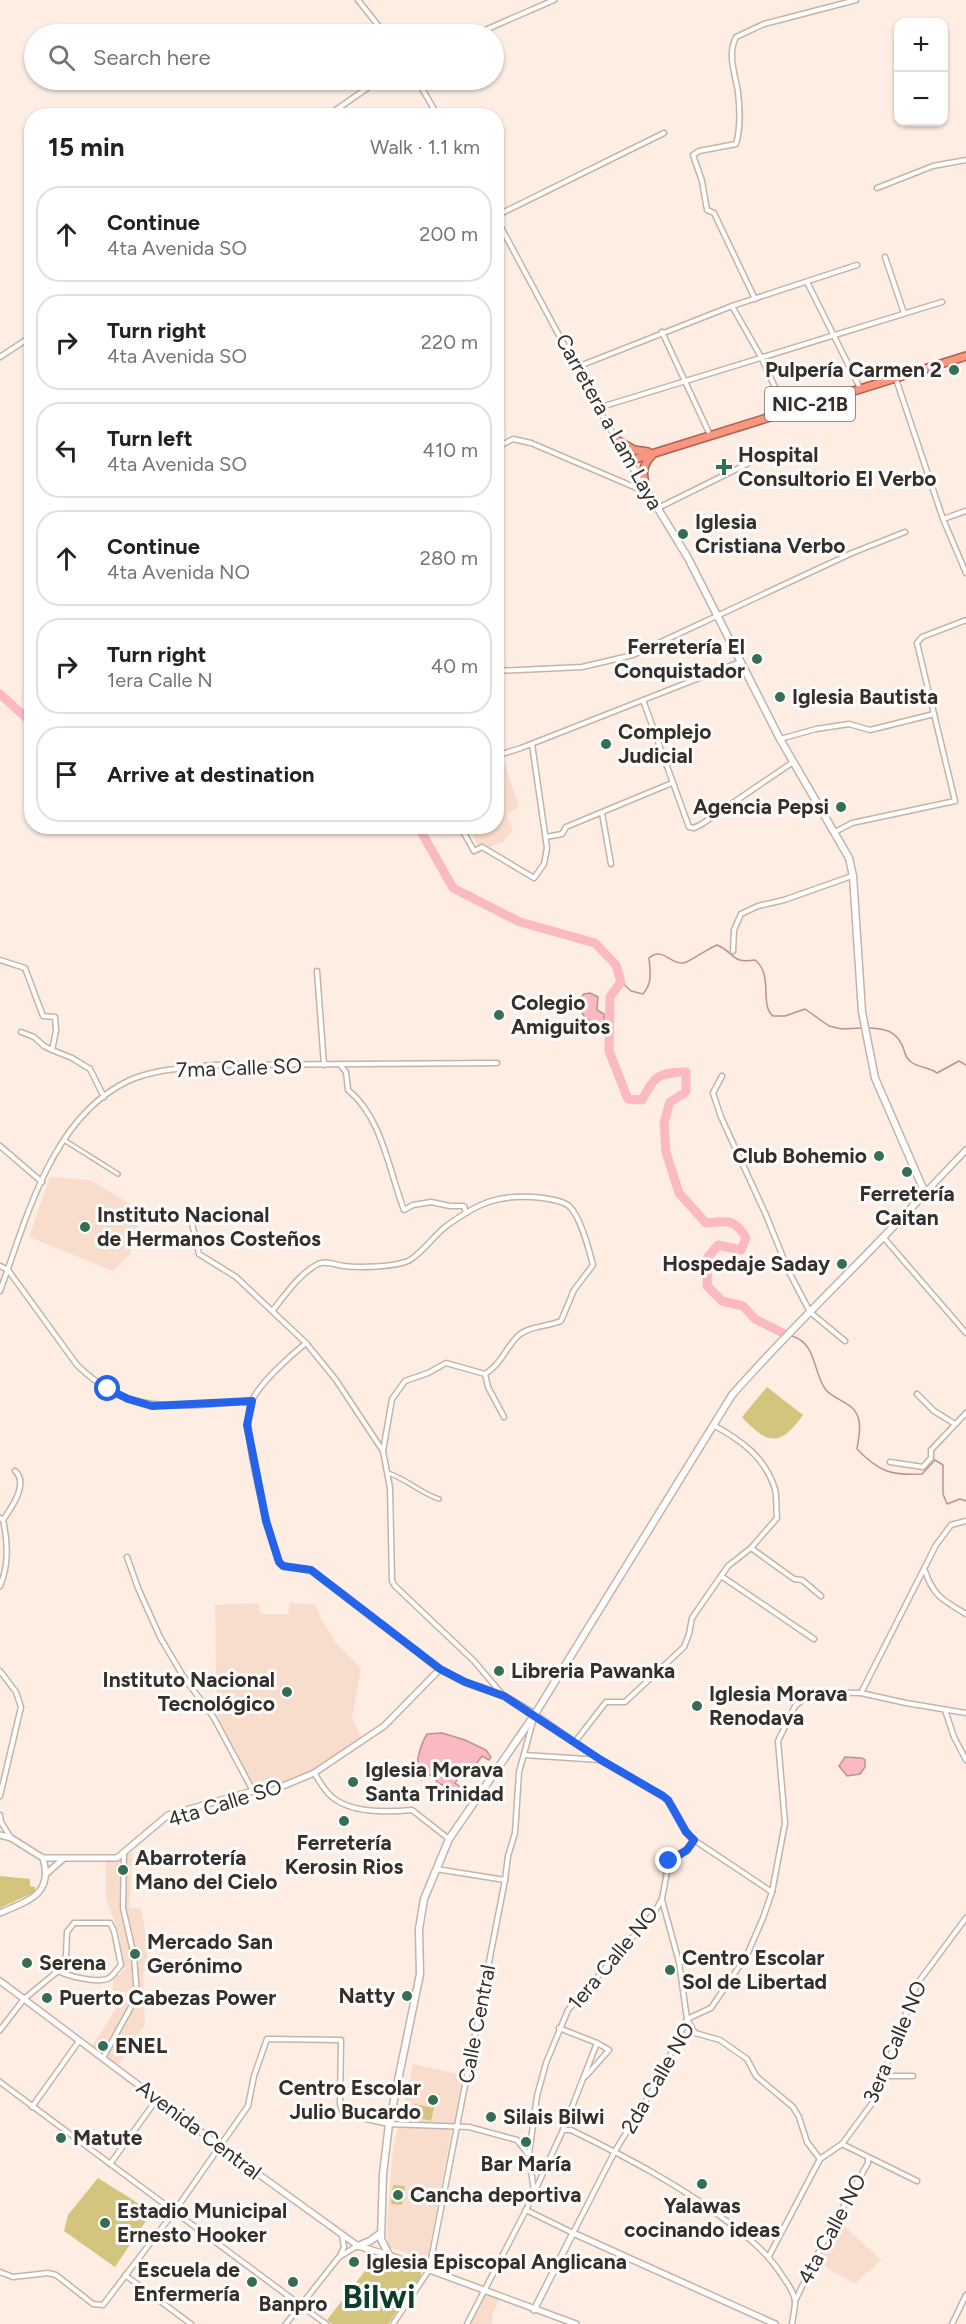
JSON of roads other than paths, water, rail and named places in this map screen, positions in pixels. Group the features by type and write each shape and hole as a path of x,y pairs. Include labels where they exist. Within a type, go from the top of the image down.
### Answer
{"highway":[{"name":"NIC-21B","path":"629,461 966,356"},
{"path":"618,440 634,450 653,453"},
{"path":"647,492 642,473 647,460 653,453"}],"main road":[{"name":"Carretera a Lam Laya","path":"629,461 688,558 780,739 849,858 853,876 862,1011 876,1078 925,1193"},
{"path":"389,2254 383,2245 381,2233 383,2174 389,2124 420,1974 420,1911 449,1839 535,1714 732,1395 925,1193"},
{"path":"358,2246 381,2233"}],"street":[{"path":"358,0 377,24"},
{"path":"499,24 554,0"},
{"path":"755,299 714,213 707,210 702,181 693,155 699,151 736,144 740,130 738,94 731,59 732,45 736,37 764,24 856,0"},
{"path":"339,108 365,90"},
{"path":"423,90 433,108"},
{"path":"504,213 664,133"},
{"path":"877,188 935,166 966,160"},
{"name":"Carretera a Lam Laya","path":"504,232 598,408 629,461"},
{"path":"885,257 904,313"},
{"path":"577,367 732,306 857,264"},
{"path":"807,282 860,389"},
{"path":"598,408 942,302"},
{"path":"732,306 761,357 786,412"},
{"path":"662,332 711,436"},
{"path":"0,357 24,341"},
{"path":"896,378 943,519 966,573"},
{"path":"504,444 513,439 531,443 647,492"},
{"path":"657,508 747,464"},
{"path":"943,519 966,511"},
{"path":"504,671 582,667 633,655 687,631 717,614 852,553 905,532"},
{"path":"835,832 852,823 955,801 917,643 922,637 966,620"},
{"path":"504,753 740,662"},
{"path":"643,700 689,827 693,828 793,762"},
{"path":"780,739 816,729 849,724 870,730 934,714"},
{"path":"464,834 474,851 482,847 534,878 544,864 548,848 532,744"},
{"path":"546,837 562,834 566,827 672,783"},
{"path":"602,813 611,864"},
{"path":"733,951 734,930 741,914 758,906 784,900 853,876"},
{"path":"0,960 25,968 43,1016 55,1017 56,1031 52,1050"},
{"path":"317,971 316,987 324,1065"},
{"path":"21,1032 90,1069 104,1097"},
{"name":"7ma Calle SO","path":"0,1291 16,1244 63,1139 76,1122 104,1097 129,1081 171,1069 214,1065 497,1064"},
{"path":"340,1065 346,1072 348,1090 358,1098 383,1144 404,1210 413,1205 431,1202 464,1206 466,1213"},
{"path":"722,1076 713,1093 721,1118 766,1215 789,1272 813,1309 845,1341"},
{"path":"63,1139 118,1174"},
{"path":"0,1146 42,1182"},
{"path":"925,1193 966,1150"},
{"path":"273,1310 299,1278 319,1263 328,1262 360,1267 406,1262 414,1258 443,1229 484,1203 509,1197 557,1200 569,1206 576,1216 593,1265 574,1290 561,1321 526,1331 516,1337 504,1357 485,1374"},
{"path":"192,1223 199,1254 236,1276 306,1343 336,1380 383,1451 388,1473 392,1527 392,1581 474,1661 504,1696"},
{"path":"884,1238 965,1329"},
{"path":"0,1266 8,1270 77,1365 108,1389 128,1399 152,1406 252,1401"},
{"path":"306,1343 285,1360 252,1401 247,1425 266,1521 279,1562 283,1566 311,1570 440,1669 465,1682 504,1696 535,1714 601,1760 668,1800 686,1832 694,1840 772,1892"},
{"path":"383,1451 392,1399 405,1381 428,1373 446,1363 485,1374"},
{"path":"485,1374 488,1387 504,1417"},
{"path":"917,1394 934,1411 955,1424"},
{"path":"890,1462 923,1467 931,1458 930,1450 966,1413"},
{"path":"575,1742 606,1702 625,1702 684,1647 692,1618 728,1566 751,1548 777,1518 775,1490 763,1464 741,1441 712,1425"},
{"path":"0,1587 7,1558 7,1537 2,1519 16,1499 20,1476 15,1471"},
{"path":"388,1473 399,1477 423,1493 440,1499"},
{"path":"966,1521 951,1525 946,1529 861,1693 966,1713"},
{"path":"751,1548 794,1579 802,1580 821,1596"},
{"path":"127,1557 160,1636 183,1676 214,1718 253,1791"},
{"path":"925,1570 931,1588 942,1599 966,1614"},
{"path":"721,1576 814,1640"},
{"name":"4ta Calle SO","path":"124,1853 168,1815 253,1791 264,1794 314,1773 384,1726 440,1669"},
{"path":"0,1671 16,1692 21,1707 0,1796"},
{"name":"2da Calle NO","path":"534,2310 615,2151 659,2079 687,2019 711,2008 747,1955 763,1918 772,1892 785,1823 778,1741 795,1706 808,1696 819,1692 861,1693"},
{"path":"945,1710 954,1737 966,1760"},
{"name":"Calle Central","path":"393,2324 429,2270 506,1881 508,1856 515,1833 518,1780 535,1714"},
{"path":"524,1755 601,1760"},
{"path":"314,1773 331,1797 362,1810 386,1812 412,1810 449,1839"},
{"path":"0,1815 1,1822 10,1838"},
{"path":"0,1835 10,1838 43,1858 107,1859 117,1858 124,1853"},
{"path":"694,1840 687,1850 669,1861 662,1899 680,1962 687,2019 695,2033 720,2040 740,2053 747,2059 756,2076 793,2107 799,2117 807,2142 820,2159"},
{"path":"103,2058 137,1996 134,1956 123,1908 124,1853"},
{"path":"0,1913 40,1893 46,1874 43,1858"},
{"path":"46,1874 63,1859"},
{"path":"436,1869 506,1881"},
{"name":"1era Calle NO","path":"534,2192 529,2155 537,2096 559,2028 568,2010 654,1913 662,1899"},
{"name":"3era Calle NO","path":"769,2256 820,2159 842,2144 873,2102 916,1984 966,1918"},
{"path":"0,2030 24,1999 58,1971 66,1956 67,1932 74,1923 110,1923 114,1931 121,1965 112,1976 106,1980 68,1976 58,1971"},
{"name":"Avenida Central","path":"0,1981 221,2147 358,2246 389,2254 576,2324"},
{"path":"559,2028 609,2050 583,2080"},
{"path":"0,2272 13,2277 48,2273 56,2275 93,2304 103,2305 174,2212 248,2106 254,2076 267,2039 341,2040 340,2104 343,2114 389,2124 480,2129 517,2140 529,2155"},
{"path":"32,2108 80,2040"},
{"path":"467,2324 526,2210 563,2130 597,2043"},
{"path":"882,2076 914,2076"},
{"path":"0,2082 32,2108 326,2324"},
{"path":"110,2164 157,2098"},
{"path":"563,2130 571,2130 615,2151 699,2199 769,2256 791,2289 795,2301"},
{"path":"842,2144 917,2181"},
{"name":"4ta Calle NO","path":"792,2324 795,2301 824,2241 864,2171 868,2158"},
{"path":"526,2210 775,2324"},
{"path":"286,2324 339,2256 344,2247 342,2234"},
{"path":"339,2256 358,2246"},
{"path":"125,2275 190,2324"},
{"path":"952,2324 966,2295"}],"waterway":[{"path":"0,694 24,716"},
{"path":"423,834 453,888 520,922 595,943 616,965 621,982 610,997 609,1051 628,1099 642,1100 658,1077 669,1073 686,1072 686,1092 670,1102 664,1123 666,1152 679,1193 706,1223 729,1222 738,1227 746,1238 741,1250 718,1245 708,1257 707,1286 722,1301 743,1306 755,1319 783,1333"},
{"path":"621,982 631,991 643,994 650,981 649,958 658,954 684,963 717,945 737,959 755,960 761,966 767,1005 773,1016 785,1016 805,1009 829,1026 842,1029 861,1028"},
{"path":"867,1028 890,1032 898,1039 910,1061 937,1073 959,1061 966,1065"},
{"path":"792,1336 806,1345 826,1390 850,1406 857,1415 860,1428 857,1449 879,1467 893,1473 922,1474 935,1460 943,1465 943,1494 947,1504 960,1499 966,1501"}],"place":[{"name":"Pulpería Carmen 2","path":"954,370"},
{"name":"Hospital Consultorio El Verbo","path":"724,467"},
{"name":"Iglesia Cristiana Verbo","path":"683,534"},
{"name":"Ferretería El Conquistador","path":"757,659"},
{"name":"Iglesia Bautista","path":"780,697"},
{"name":"Complejo Judicial","path":"606,744"},
{"name":"Agencia Pepsi","path":"841,807"},
{"name":"Colegio Amiguitos","path":"499,1015"},
{"name":"Club Bohemio","path":"879,1156"},
{"name":"Ferretería Caitan","path":"907,1172"},
{"name":"Instituto Nacional de Hermanos Costeños","path":"85,1227"},
{"name":"Hospedaje Saday","path":"842,1264"},
{"name":"Libreria Pawanka","path":"499,1671"},
{"name":"Instituto Nacional Tecnológico","path":"287,1692"},
{"name":"Iglesia Morava Renodava","path":"697,1706"},
{"name":"Iglesia Morava Santa Trinidad","path":"353,1782"},
{"name":"Ferretería Kerosin Rios","path":"344,1821"},
{"name":"Abarrotería Mano del Cielo","path":"123,1870"},
{"name":"Mercado San Gerónimo","path":"135,1954"},
{"name":"Serena","path":"27,1963"},
{"name":"Centro Escolar Sol de Libertad","path":"670,1970"},
{"name":"Natty","path":"407,1996"},
{"name":"Puerto Cabezas Power","path":"47,1998"},
{"name":"ENEL","path":"103,2046"},
{"name":"Centro Escolar Julio Bucardo","path":"433,2100"},
{"name":"Silais Bilwi","path":"491,2117"},
{"name":"Matute","path":"61,2138"},
{"name":"Bar María","path":"526,2142"},
{"name":"Yalawas cocinando ideas","path":"702,2184"},
{"name":"Cancha deportiva","path":"398,2195"},
{"name":"Estadio Municipal Ernesto Hooker","path":"105,2223"},
{"name":"Iglesia Episcopal Anglicana","path":"354,2262"},
{"name":"Escuela de Enfermería","path":"252,2282"},
{"name":"Banpro","path":"293,2282"}],"district":[{"name":"Bilwi","path":"379,2296"}]}
